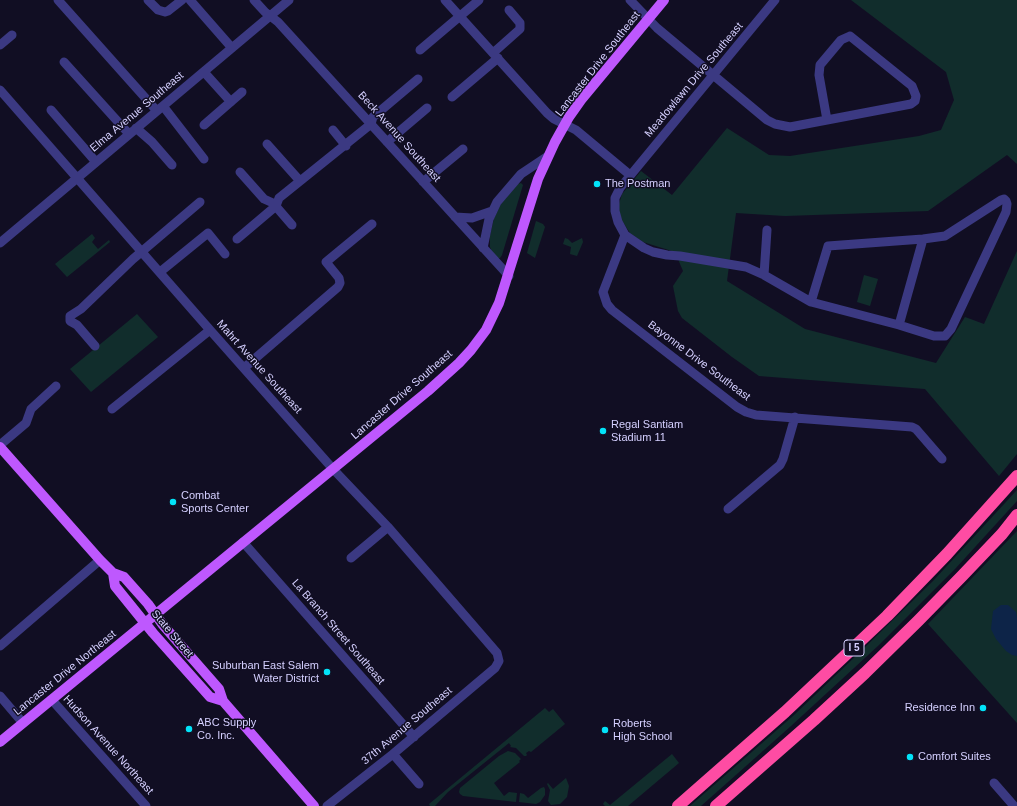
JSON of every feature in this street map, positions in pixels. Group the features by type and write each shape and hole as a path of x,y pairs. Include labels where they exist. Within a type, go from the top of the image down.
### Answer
{"highway":[{"name":"I 5","path":"678,806 785,712 887,616 947,554 1017,476"},
{"name":"I 5","path":"716,806 846,691 918,621 1002,534 1017,515"},
{"path":"1002,534 1017,518"}],"main road":[{"name":"Lancaster Drive Southeast","path":"145,622 438,382 471,350 486,330 493,316 508,276 534,192 548,156 565,124 597,80 664,0"},
{"name":"State Street","path":"0,446 100,560 113,573 124,577 163,625 219,689 223,701 314,806"},
{"name":"State Street","path":"113,573 115,586 145,622 210,697 223,701"},
{"name":"Lancaster Drive Northeast","path":"0,742 145,622"}],"street":[{"path":"58,0 160,109 204,159"},
{"path":"148,0 158,10 165,12 182,0"},
{"path":"190,0 232,48"},
{"name":"Beck Avenue Southeast","path":"254,0 265,12 278,22 508,276"},
{"name":"Elma Avenue Southeast","path":"0,243 289,0"},
{"path":"445,0 547,113 554,119 576,130 630,175"},
{"path":"420,50 479,0"},
{"path":"630,0 648,20 767,120 775,124 790,127 827,120 911,104 915,101 916,96 911,86 850,36 846,37 841,40 820,65 819,71 827,120"},
{"name":"Meadowlawn Drive Southeast","path":"626,235 618,222 614,204 618,191 776,0"},
{"path":"452,96 495,56 520,29 520,23 509,10"},
{"path":"0,46 12,35"},
{"path":"64,62 129,134"},
{"path":"204,72 231,102"},
{"path":"237,239 276,206 279,198 331,156 346,146 371,124 373,117 418,79"},
{"name":"Mahrt Avenue Southeast","path":"0,90 333,469 388,528 497,653 499,661"},
{"path":"204,125 242,92"},
{"path":"387,142 426,108"},
{"path":"51,110 96,162"},
{"path":"136,128 152,142 172,165"},
{"path":"333,130 346,146"},
{"path":"267,144 300,181"},
{"path":"423,182 463,149"},
{"path":"483,248 489,219 499,200 521,174 548,156"},
{"path":"240,172 264,199 276,206 292,225"},
{"path":"626,235 644,248 659,254 746,267 764,275 811,302 899,325 934,336 944,336 948,334 1006,212 1006,201 1004,199 1001,200 945,236 923,240 828,246 811,302"},
{"path":"95,346 77,325 70,321 69,318 82,308 142,251 200,202"},
{"path":"455,217 472,218 492,211"},
{"path":"244,368 338,287 340,283 339,278 326,262 372,224"},
{"path":"764,275 767,230"},
{"path":"160,272 208,233 225,254"},
{"name":"Bayonne Drive Southeast","path":"626,235 602,292 607,304 612,310 737,407 756,415 912,427 916,429 942,459"},
{"path":"899,325 923,240"},
{"path":"112,410 210,330"},
{"path":"0,446 26,423 31,409 56,386"},
{"path":"728,509 780,465 795,417"},
{"path":"351,558 388,528"},
{"name":"La Branch Street Southeast","path":"243,542 414,737"},
{"path":"0,646 100,560"},
{"name":"37th Avenue Southeast","path":"327,806 414,737 495,668 499,661"},
{"path":"0,696 23,723"},
{"name":"Hudson Avenue Northeast","path":"52,700 146,806"},
{"path":"393,754 419,784"},
{"path":"994,783 1014,806"}],"green space":[{"path":"851,0 1017,0 1017,164 1007,155 928,211 785,216 736,213 727,281 805,329 936,363 965,317 984,324 1017,251 1017,454 999,476 925,389 759,376 682,318 678,311 673,286 683,271 675,252 643,242 630,233 621,219 618,207 622,194 641,171 672,195 727,128 769,155 790,156 919,136 941,130 954,100 946,72"},
{"path":"521,183 523,185 502,255 498,258 492,252 490,247 490,236 494,218 501,204 518,184"},
{"path":"536,221 543,224 545,227 535,258 527,253"},
{"path":"92,234 95,238 92,242 98,249 109,240 110,242 67,277 55,264"},
{"path":"565,238 572,243 582,238 583,242 577,256 570,254 571,247 563,244"},
{"path":"864,275 878,279 870,306 857,302"},
{"path":"137,314 158,337 91,392 70,369"},
{"path":"1017,490 1017,501 955,569 879,645 701,806 690,806 793,716 858,654 933,581"},
{"path":"1017,531 1017,723 928,624"},
{"path":"545,708 549,712 553,709 565,724 531,752 529,751 526,753 526,756 524,756 516,748 510,747 511,746 509,743 448,792 435,806 430,806 429,804"},
{"path":"508,751 515,753 521,759 519,761 520,762 494,783 504,796 509,792 517,793 516,802 463,796 460,794 460,788 499,756"},
{"path":"672,754 679,763 628,806 605,806 603,804 605,801 610,805"},
{"path":"566,778 569,786 567,797 560,804 551,805 548,801 550,790 547,784 548,783 553,789"},
{"path":"544,787 545,795 540,802 536,804 519,802 520,793 524,794 528,798"}],"water":[{"path":"1001,605 1008,605 1016,612 1017,656 1006,651 996,639 991,629 993,611"}],"place":[{"name":"The Postman","path":"597,184"},
{"name":"Regal Santiam Stadium 11","path":"603,431"},
{"name":"Combat Sports Center","path":"173,502"},
{"name":"Suburban East Salem Water District","path":"327,672"},
{"name":"Residence Inn","path":"983,708"},
{"name":"ABC Supply Co. Inc.","path":"189,729"},
{"name":"Roberts High School","path":"605,730"},
{"name":"Comfort Suites","path":"910,757"}]}
